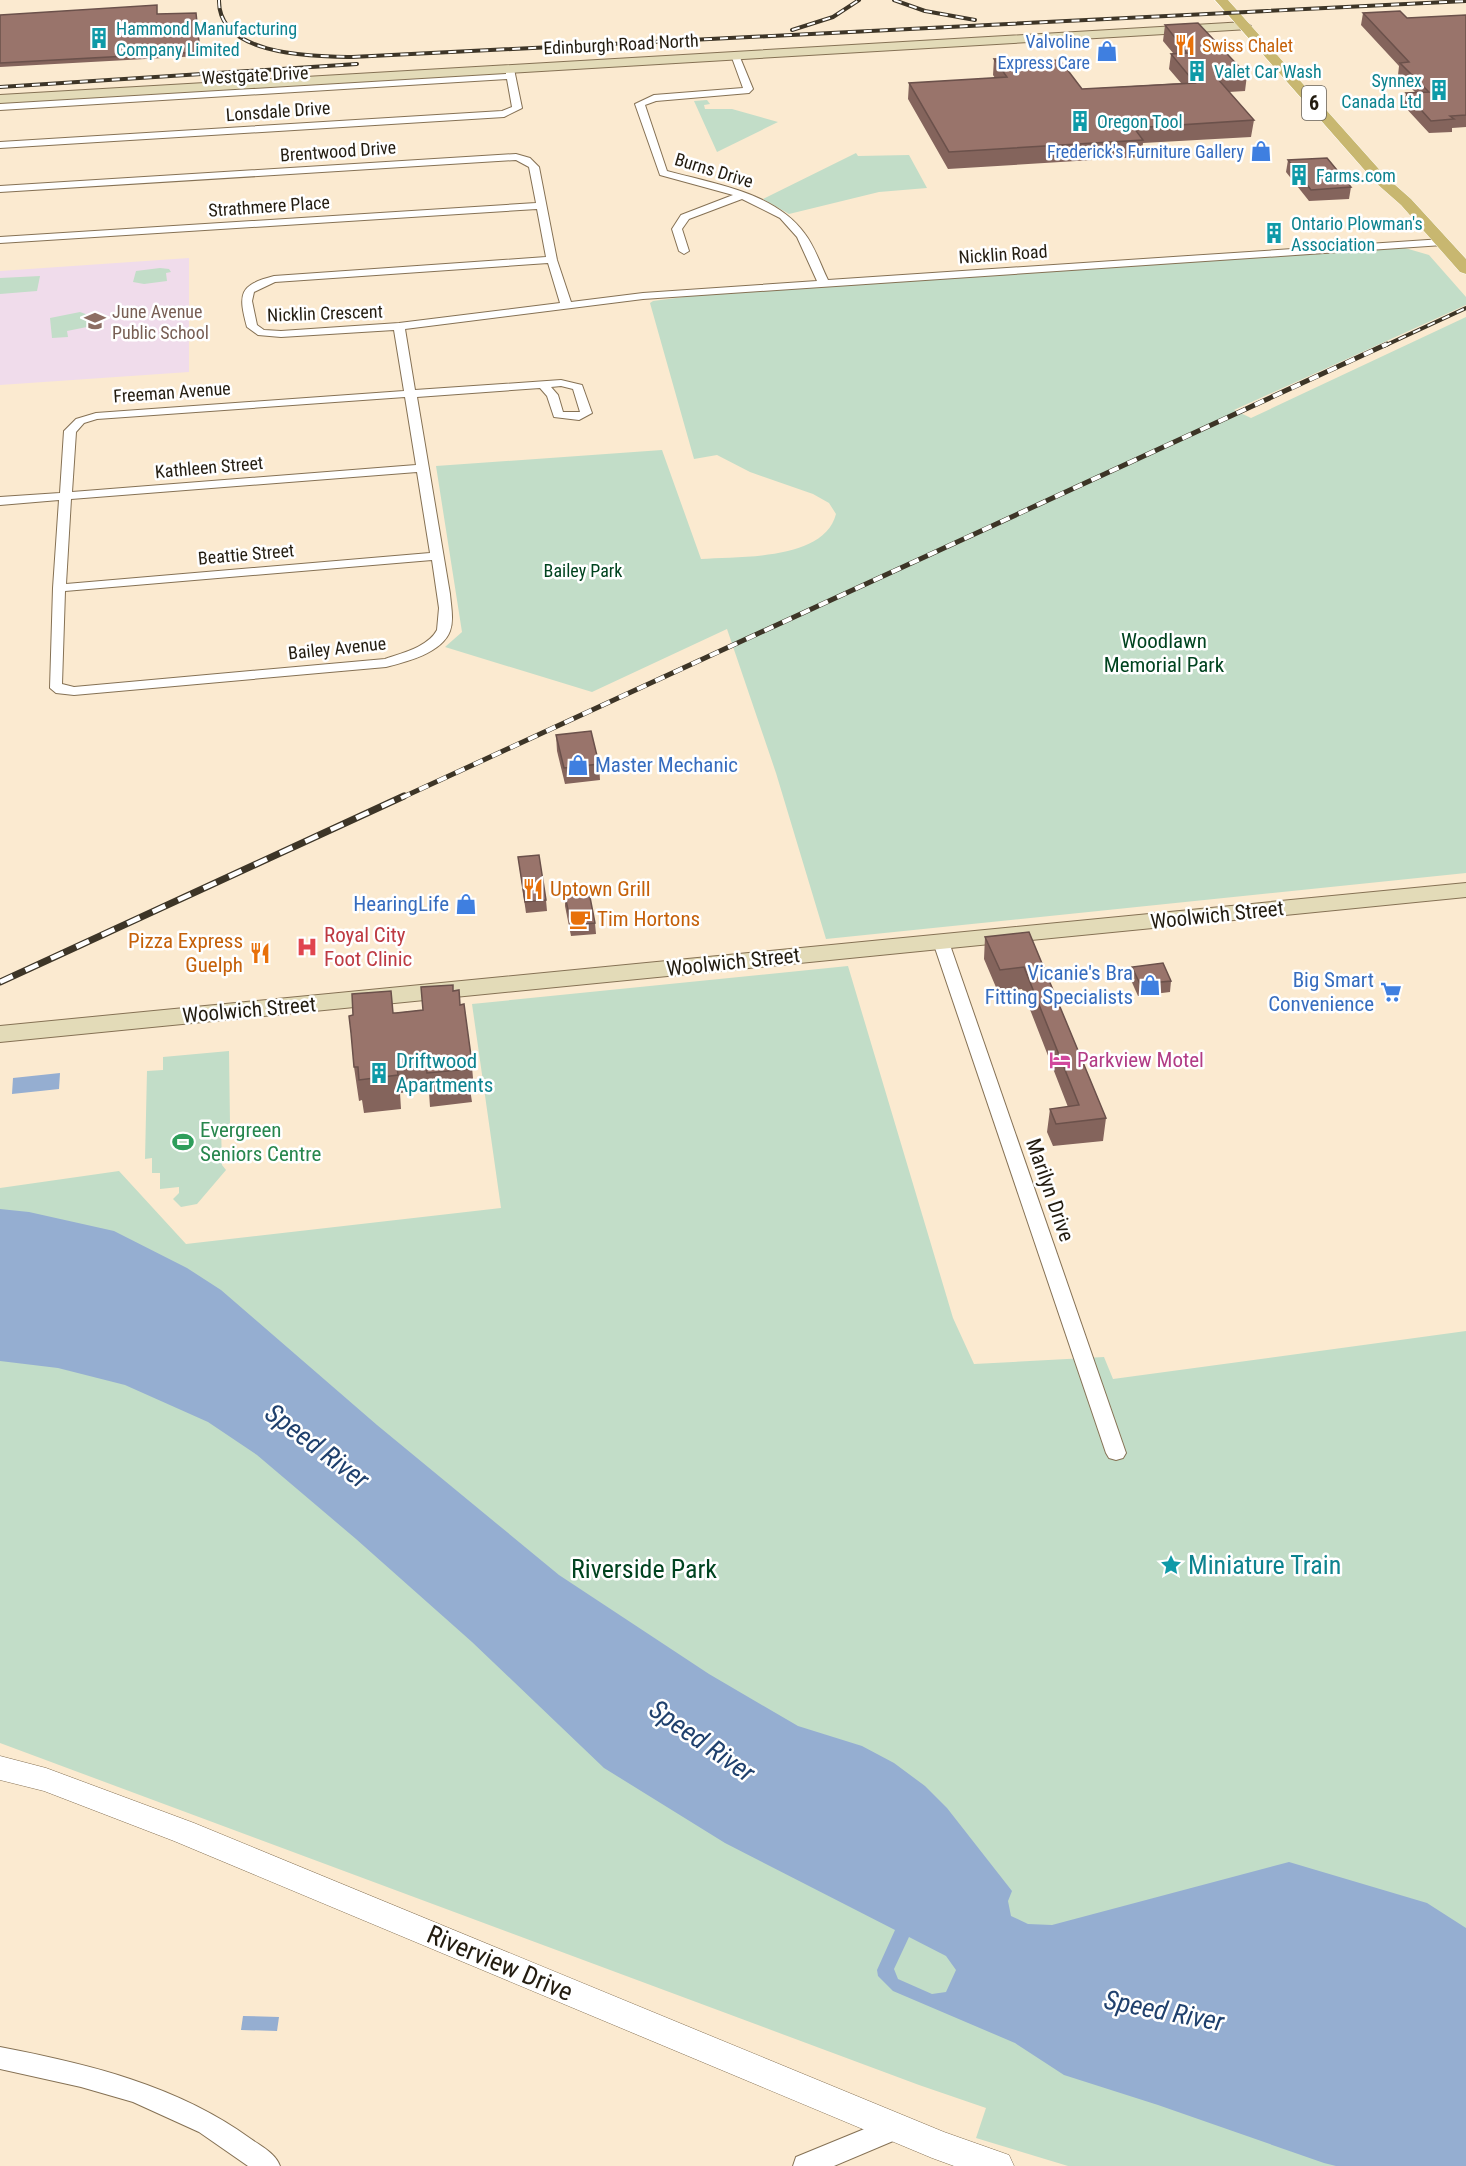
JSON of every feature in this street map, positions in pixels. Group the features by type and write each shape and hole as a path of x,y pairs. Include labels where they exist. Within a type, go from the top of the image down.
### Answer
{"main road":[{"name":"6","path":"1221,0 1381,180 1406,220 1435,243 1463,277"},
{"name":"Edinburgh Road North","path":"0,99 511,73 735,55 1245,26"},
{"name":"Woolwich Street","path":"0,1034 1466,890"}],"street":[{"name":"Burns Drive","path":"735,55 743,71 748,89 746,91 654,98 640,104 663,173 743,195 768,206 795,225 823,282"},
{"name":"Westgate Drive","path":"0,107 511,73"},
{"name":"Lonsdale Drive","path":"0,145 504,114 517,108 511,73"},
{"name":"Brentwood Drive","path":"0,189 515,157 532,161 552,260 566,304"},
{"path":"684,251 677,229 685,217 743,195"},
{"name":"Strathmere Place","path":"0,240 540,206"},
{"name":"Nicklin Road","path":"566,304 823,282 1435,243"},
{"name":"Nicklin Crescent","path":"552,260 274,279 251,286 246,292 246,302 252,327 262,333 399,326 566,304"},
{"name":"Bailey Avenue","path":"61,690 74,691 386,663 412,655 434,642 445,629 443,590 412,393 399,326"},
{"name":"Freeman Avenue","path":"61,690 55,685 58,588 70,431 80,421 96,416 543,384"},
{"name":"Kathleen Street","path":"0,501 422,468"},
{"name":"Beattie Street","path":"58,588 437,556"},
{"name":"Marilyn Drive","path":"941,942 1116,1453"},
{"name":"Riverview Drive","path":"0,1768 46,1780 184,1832 896,2128 945,2157 998,2166"},
{"path":"0,2058 87,2075 146,2094 209,2124 268,2166"},
{"path":"805,2166 896,2128"}],"shaded area":[{"name":"June Avenue Public School","path":"189,258 189,372 0,385 0,271"}],"green space":[{"path":"707,100 710,104 704,105 705,109 732,109 778,122 717,152 694,101"},
{"path":"856,153 858,156 909,155 927,188 879,192 789,214 763,199"},
{"name":"Woodlawn Memorial Park","path":"1405,248 1429,255 1466,297 1466,305 1234,410 1251,418 1466,317 1466,873 826,939 776,773 727,629 592,692 445,647 462,632 436,466 662,450 701,559 779,553 815,540 828,529 836,514 829,503 813,494 750,472 717,455 694,459 650,303 653,301 707,294"},
{"path":"169,269 171,272 166,273 167,281 144,284 133,282 136,271"},
{"path":"40,276 37,291 0,294 0,278"},
{"path":"80,312 91,316 92,326 67,331 68,337 52,338 50,318"},
{"name":"Riverside Park","path":"848,966 953,1318 974,1364 1104,1357 1113,1379 1466,1331 1466,2166 1068,2166 976,2138 986,2108 0,1743 0,1188 119,1171 186,1244 501,1208 472,1004"},
{"name":"Evergreen Seniors Centre","path":"229,1051 230,1124 221,1126 222,1165 226,1170 197,1204 181,1207 173,1199 179,1193 179,1187 160,1189 160,1173 152,1173 152,1158 145,1159 147,1071 163,1070 163,1057"}],"water":[{"path":"60,1073 59,1089 12,1094 13,1078"},
{"name":"Speed River","path":"0,1209 29,1212 114,1231 187,1268 221,1290 377,1425 559,1575 709,1674 798,1726 862,1746 894,1763 925,1786 947,1808 1012,1891 1008,1901 1011,1916 1028,1924 1052,1925 1289,1862 1427,1903 1466,1928 1466,2166 1336,2166 1324,2163 1064,2075 1015,2043 893,1991 878,1976 877,1970 895,1930 725,1843 604,1768 472,1642 257,1455 208,1422 125,1385 58,1368 0,1361","holes":["909,1937 946,1956 956,1970 946,1992 932,1994 898,1979 894,1969"]},
{"path":"243,2016 279,2017 277,2031 241,2030"}],"building":[{"name":"Hammond Manufacturing Company Limited","path":"157,5 157,14 196,13 200,52 0,63 0,15"},
{"name":"Synnex Canada Ltd","path":"1400,11 1407,18 1466,15 1466,115 1450,116 1454,119 1431,121 1406,93 1429,92 1400,63 1409,62 1363,13"},
{"name":"Oregon Tool","path":"1198,23 1247,75 1216,77 1254,120 1134,128 1143,140 949,152 909,83 1007,77 994,59 1017,58 1020,62 1060,60 1082,89 1195,83 1171,54 1187,53 1165,25"},
{"path":"1327,158 1351,187 1311,190 1288,160"},
{"path":"591,731 599,764 564,768 556,735"},
{"name":"Uptown Grill","path":"539,855 546,900 525,902 518,857"},
{"path":"589,892 595,923 571,925 565,895"},
{"path":"1029,932 1106,1118 1056,1124 1050,1109 1079,1105 1024,967 1000,970 985,937"},
{"path":"1163,963 1171,981 1140,984 1132,967"},
{"path":"453,985 453,991 459,990 460,1005 464,1004 471,1056 467,1056 469,1069 427,1073 425,1059 422,1057 396,1060 398,1075 359,1080 358,1067 354,1067 349,1016 353,1015 352,994 391,991 393,1013 396,1013 423,1010 421,987"}],"railway":[{"path":"219,0 223,18 234,32 250,42 292,53 352,57 1466,1"},
{"path":"792,30 833,17 859,0"},
{"path":"894,0 925,11 975,20"},
{"path":"0,87 357,64"},
{"path":"1384,346 1466,308"},
{"path":"401,798 1387,344"},
{"path":"0,982 404,796"}],"place":[{"name":"Hammond Manufacturing Company Limited","path":"99,38"},
{"name":"Swiss Chalet","path":"1185,45"},
{"name":"Valvoline Express Care","path":"1107,51"},
{"name":"Valet Car Wash","path":"1197,71"},
{"name":"Synnex Canada Ltd","path":"1439,90"},
{"name":"Oregon Tool","path":"1080,121"},
{"name":"Frederick's Furniture Gallery","path":"1261,151"},
{"name":"Farms.com","path":"1299,175"},
{"name":"Ontario Plowman's Association","path":"1274,233"},
{"name":"June Avenue Public School","path":"95,321"},
{"name":"Master Mechanic","path":"578,765"},
{"name":"Uptown Grill","path":"533,889"},
{"name":"HearingLife","path":"466,904"},
{"name":"Tim Hortons","path":"580,919"},
{"name":"Royal City Foot Clinic","path":"307,947"},
{"name":"Pizza Express Guelph","path":"260,953"},
{"name":"Vicanie's Bra Fitting Specialists","path":"1150,985"},
{"name":"Big Smart Convenience","path":"1391,992"},
{"name":"Parkview Motel","path":"1060,1060"},
{"name":"Driftwood Apartments","path":"379,1073"},
{"name":"Evergreen Seniors Centre","path":"183,1142"},
{"name":"Miniature Train","path":"1171,1565"}],"park label":[{"name":"Bailey Park","path":"583,570"}]}
